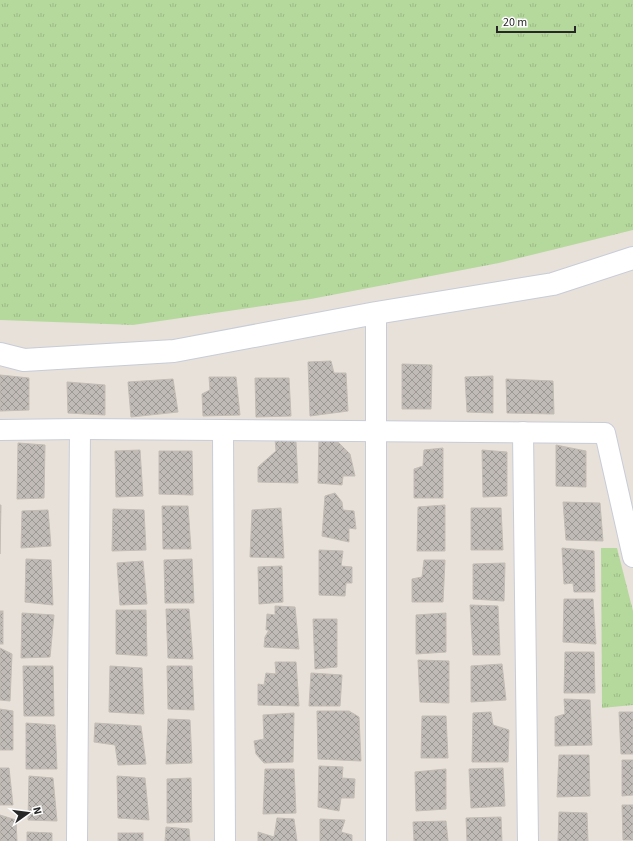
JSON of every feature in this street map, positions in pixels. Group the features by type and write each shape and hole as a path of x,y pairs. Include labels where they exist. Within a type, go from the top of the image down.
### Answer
{"street":[{"path":"0,354 24,360 174,351 376,313 553,284 633,258"},
{"path":"376,313 376,841"},
{"path":"77,841 80,429"},
{"path":"0,430 377,430 605,433 633,557"},
{"path":"223,431 225,841"},
{"path":"523,432 528,841"}],"green space":[{"path":"0,0 633,0 633,230 499,263 311,299 133,325 0,320"},
{"path":"601,548 617,548 633,611 633,705 602,708"}],"building":[{"path":"331,361 334,373 346,373 348,411 310,416 308,362"},
{"path":"402,364 432,365 431,409 402,409"},
{"path":"0,375 29,378 29,410 0,411"},
{"path":"493,376 493,413 467,412 465,377"},
{"path":"209,377 236,377 240,415 203,416 202,394 210,390"},
{"path":"255,378 289,378 291,416 256,417"},
{"path":"173,379 178,412 131,417 128,382"},
{"path":"506,379 553,381 554,414 507,413"},
{"path":"67,382 105,385 105,415 68,413"},
{"path":"275,439 296,442 298,483 258,482 258,467 276,451"},
{"path":"319,439 335,439 350,454 355,476 343,476 342,485 318,483"},
{"path":"18,443 45,445 44,498 17,499"},
{"path":"556,445 586,451 586,487 556,486"},
{"path":"443,448 443,498 414,498 414,469 423,466 424,450"},
{"path":"140,450 143,496 116,497 115,451"},
{"path":"482,450 507,452 507,496 483,497"},
{"path":"159,451 192,451 193,495 159,494"},
{"path":"335,493 342,502 343,510 354,511 356,529 349,528 349,542 322,536 325,496"},
{"path":"563,502 600,503 603,541 566,540"},
{"path":"0,505 1,505 0,554"},
{"path":"445,505 445,551 417,551 418,507"},
{"path":"162,506 188,506 191,549 163,549"},
{"path":"281,508 284,558 250,557 252,510"},
{"path":"471,508 501,508 503,550 471,550"},
{"path":"113,509 144,510 146,550 112,551"},
{"path":"48,510 51,546 21,548 22,511"},
{"path":"562,548 594,551 595,592 574,592 573,583 564,584"},
{"path":"319,550 343,551 341,566 352,567 352,583 346,583 345,596 319,595"},
{"path":"26,559 51,560 53,605 25,602"},
{"path":"192,559 194,603 165,603 164,560"},
{"path":"424,560 445,560 443,602 412,602 412,579 422,577"},
{"path":"143,561 147,604 120,605 117,563"},
{"path":"505,563 504,601 473,599 473,564"},
{"path":"282,566 283,602 259,604 258,567"},
{"path":"564,599 593,599 596,644 563,642"},
{"path":"470,605 498,606 500,655 473,655"},
{"path":"275,606 295,607 299,649 264,647 265,637 269,630 266,630 267,614 275,615"},
{"path":"166,609 189,609 193,659 168,658"},
{"path":"116,610 146,610 147,656 116,654"},
{"path":"0,611 3,611 3,644 0,644"},
{"path":"22,613 54,615 50,657 21,658"},
{"path":"446,613 446,652 416,654 416,615"},
{"path":"313,619 337,619 337,667 315,669"},
{"path":"0,648 12,654 10,701 0,700"},
{"path":"565,652 594,652 595,693 564,693"},
{"path":"418,660 449,661 449,703 420,702"},
{"path":"275,662 296,662 299,706 258,705 258,684 264,685 266,673 276,674"},
{"path":"502,664 506,700 471,702 471,666"},
{"path":"23,666 53,666 54,716 24,716"},
{"path":"110,666 142,668 144,714 109,712"},
{"path":"167,666 192,666 194,710 168,709"},
{"path":"311,673 342,675 340,706 309,706"},
{"path":"564,699 590,700 592,745 555,746 555,717 565,714"},
{"path":"0,709 13,711 13,750 0,750"},
{"path":"317,711 349,711 359,717 361,761 318,759"},
{"path":"491,712 493,725 509,730 508,762 472,762 473,713"},
{"path":"619,712 633,712 633,754 621,754"},
{"path":"294,713 293,762 264,763 256,754 254,741 264,739 263,715"},
{"path":"422,716 446,716 448,758 421,758"},
{"path":"168,719 190,720 192,763 166,764"},
{"path":"26,723 55,725 57,769 26,769"},
{"path":"95,723 141,726 146,764 118,765 115,745 94,742"},
{"path":"559,755 589,755 590,796 557,797"},
{"path":"622,760 633,760 633,795 622,796"},
{"path":"319,766 343,767 342,778 355,779 354,798 341,798 339,811 318,807"},
{"path":"0,768 9,768 13,805 0,805"},
{"path":"503,768 505,806 471,808 469,769"},
{"path":"265,769 294,769 296,813 263,814"},
{"path":"446,769 446,809 416,811 415,772"},
{"path":"29,776 53,778 57,821 28,820"},
{"path":"117,776 145,778 149,820 118,818"},
{"path":"191,778 192,822 167,823 167,779"},
{"path":"622,805 633,805 633,840 623,840"},
{"path":"559,812 587,813 588,841 558,841"},
{"path":"0,815 16,820 17,841 0,841"},
{"path":"501,817 502,841 467,841 466,818"},
{"path":"277,818 294,819 297,841 258,841 258,832 274,837"},
{"path":"320,819 345,820 341,832 352,835 352,841 320,841"},
{"path":"446,821 448,841 414,841 413,822"},
{"path":"166,827 189,829 190,841 165,841"},
{"path":"27,832 52,833 52,841 27,841"},
{"path":"118,833 143,833 143,841 118,841"}]}
